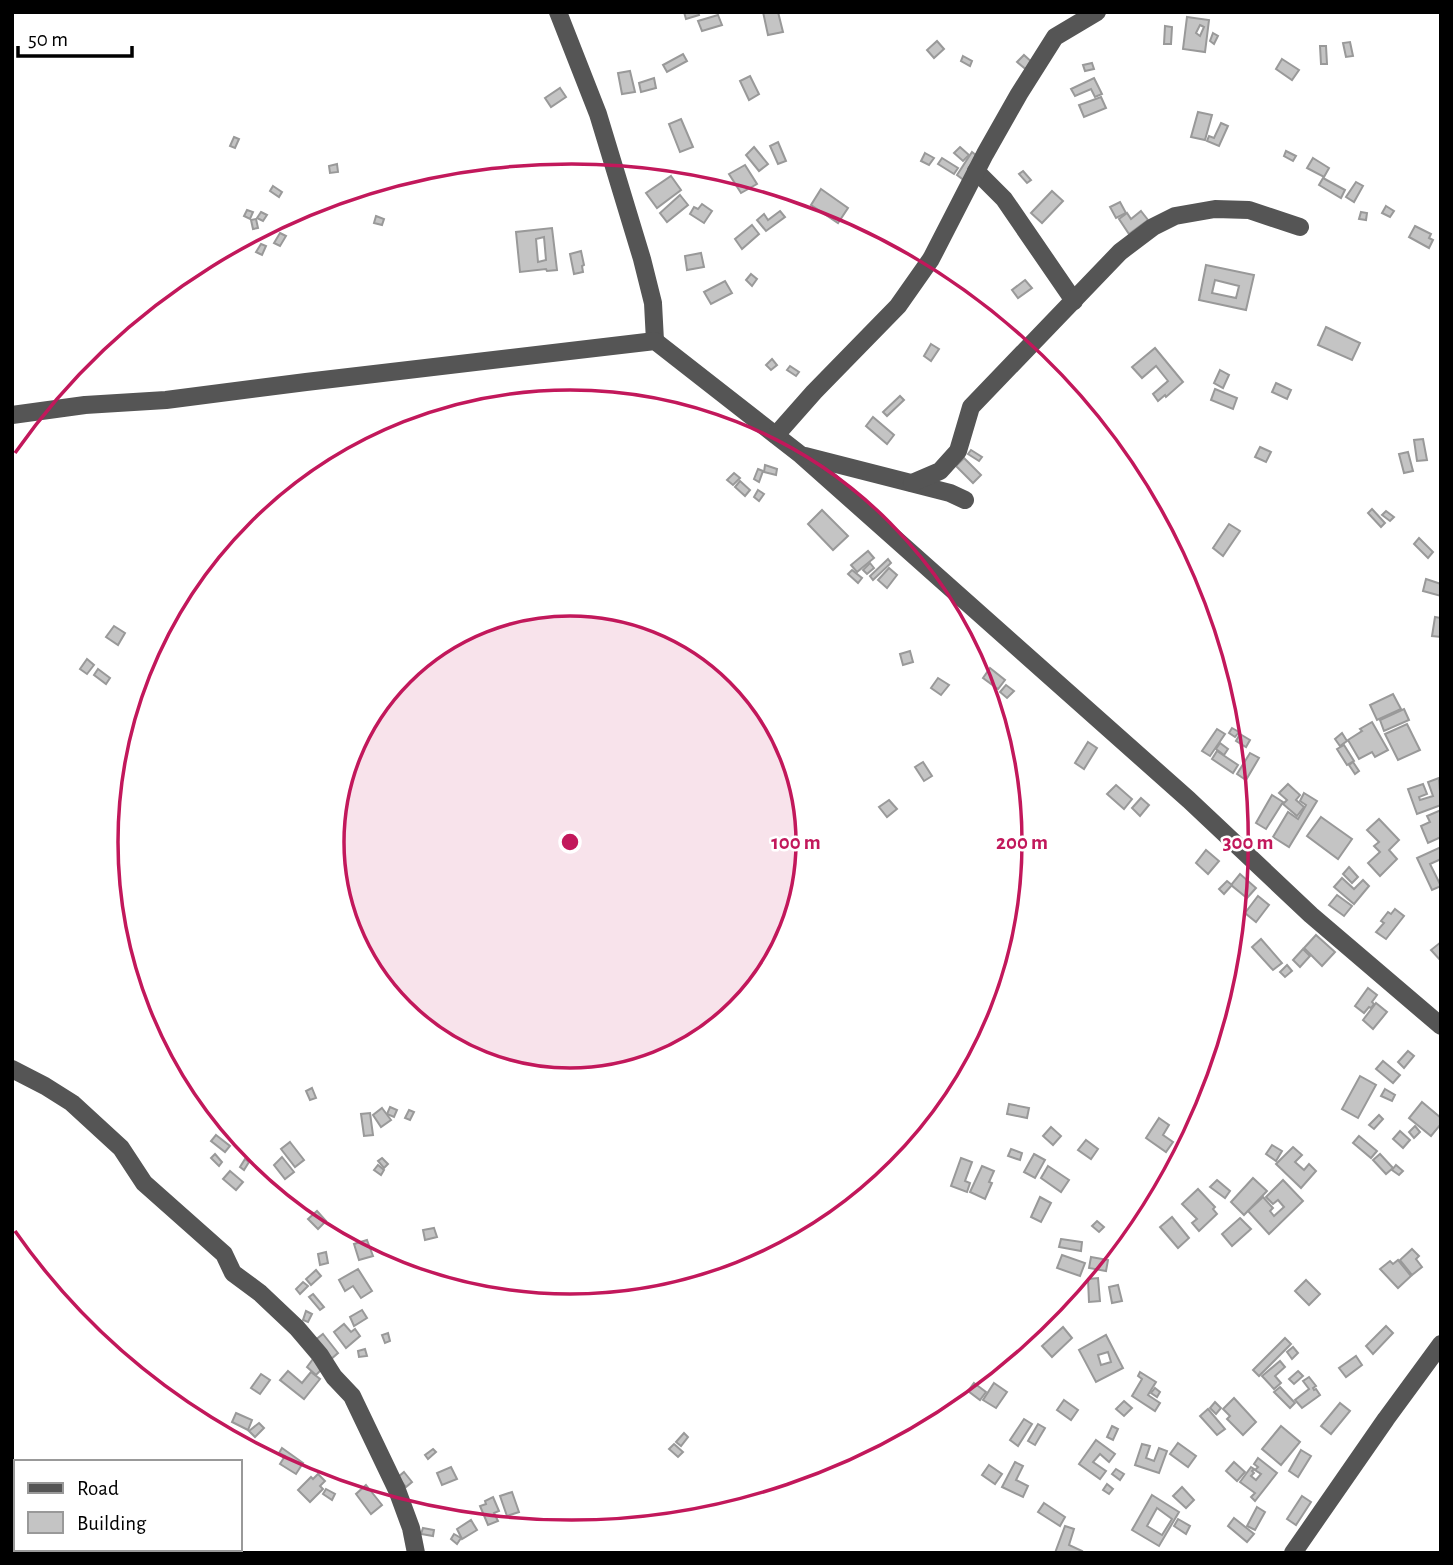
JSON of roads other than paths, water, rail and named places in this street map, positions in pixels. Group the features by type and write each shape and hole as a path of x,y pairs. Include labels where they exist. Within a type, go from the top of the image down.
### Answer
{"street":[{"path":"558,12 598,114 642,259 653,303 655,341"},
{"path":"776,435 898,306 931,259 1019,94 1055,37 1097,12"},
{"path":"976,171 1004,199 1074,301"},
{"path":"912,483 940,471 958,451 971,407 1120,252 1153,227 1175,216 1215,209 1249,210 1300,227"},
{"path":"12,415 85,405 166,400 655,341 802,455 1149,764 1311,915 1441,1026"},
{"path":"802,455 950,493 965,500"},
{"path":"12,1069 72,1104 121,1148 144,1183 224,1254 233,1273 260,1293 298,1328 334,1377 352,1396 397,1490 411,1528 416,1553"},
{"path":"1293,1553 1441,1344"}]}
